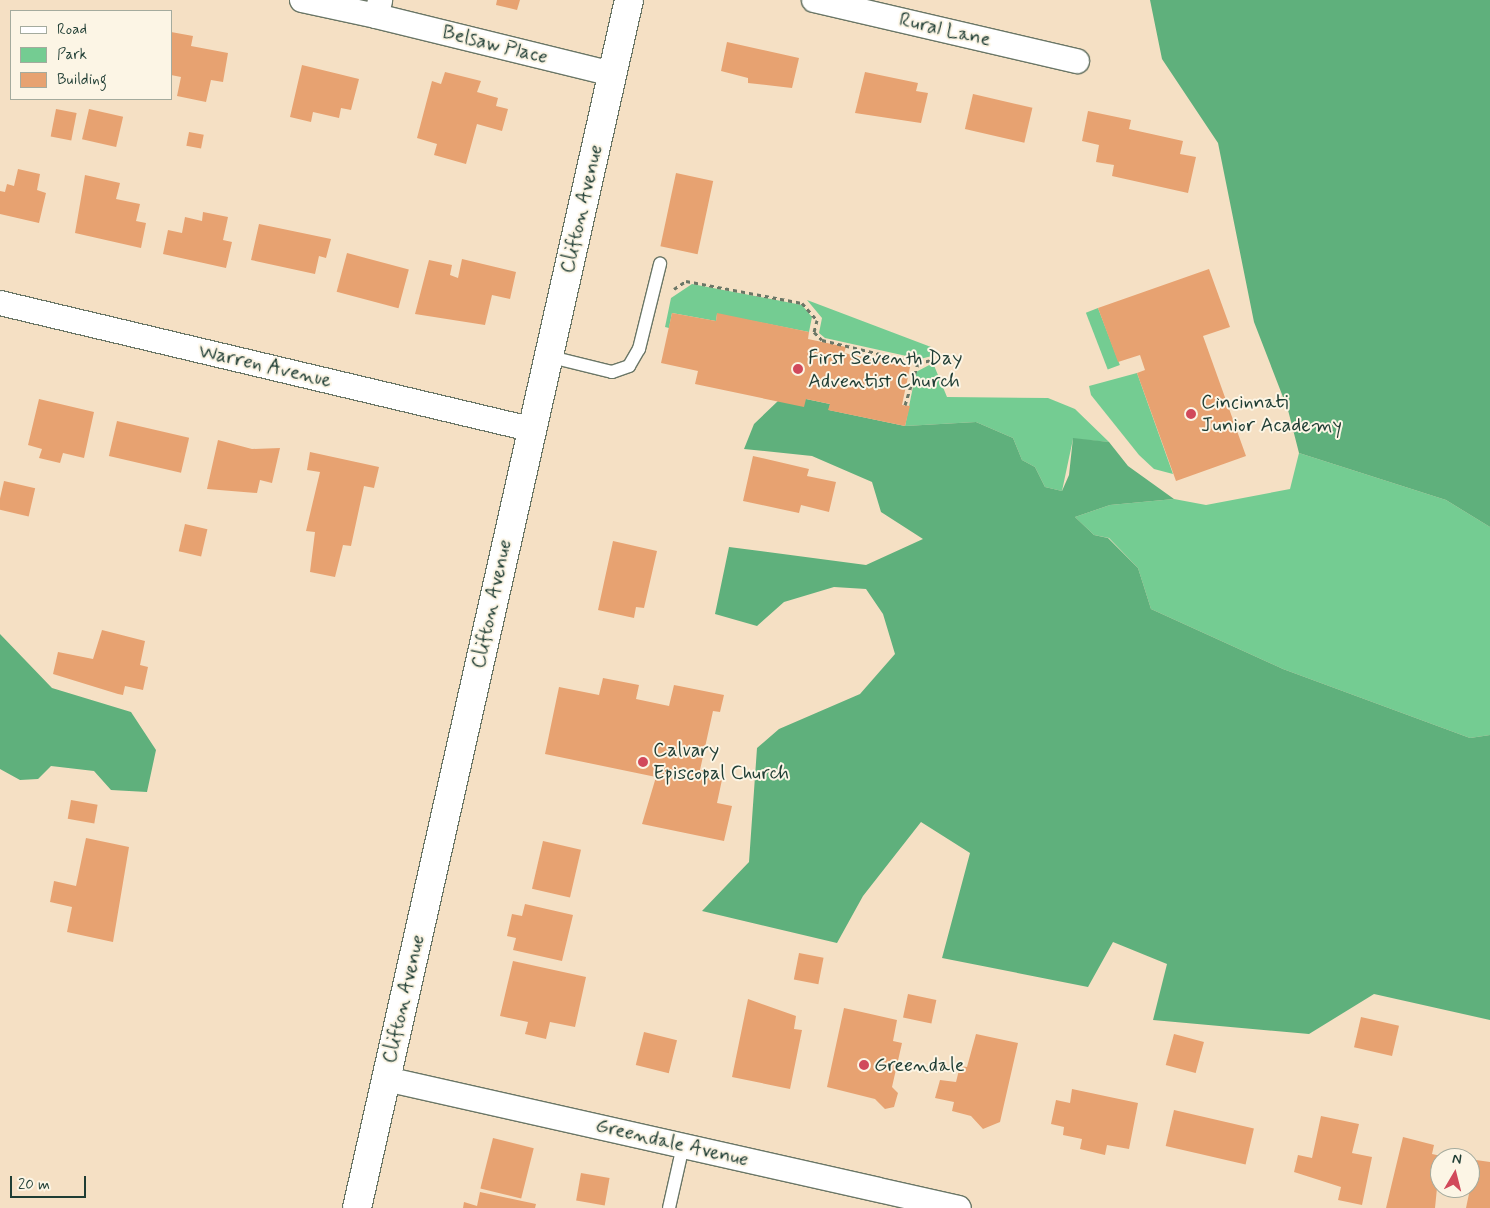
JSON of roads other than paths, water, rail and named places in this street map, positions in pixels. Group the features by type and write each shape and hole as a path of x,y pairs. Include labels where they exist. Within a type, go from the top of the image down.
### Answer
{"main road":[{"name":"Clifton Avenue","path":"357,1208 530,429 629,0"}],"street":[{"name":"Belsaw Place","path":"302,0 378,8 613,74"},
{"name":"Rural Lane","path":"814,0 1076,60"},
{"name":"Warren Avenue","path":"0,303 530,429"},
{"name":"Greendale Avenue","path":"386,1079 959,1208"}],"lane":[{"path":"547,356 612,372 629,366 639,350 660,264"},
{"path":"669,1208 683,1146"}],"place":[{"name":"First Seventh Day Adventist Church","path":"798,369"},
{"name":"Cincinnati Junior Academy","path":"1191,414"},
{"name":"Calvary Episcopal Church","path":"643,762"},
{"name":"Greendale","path":"864,1065"}]}
